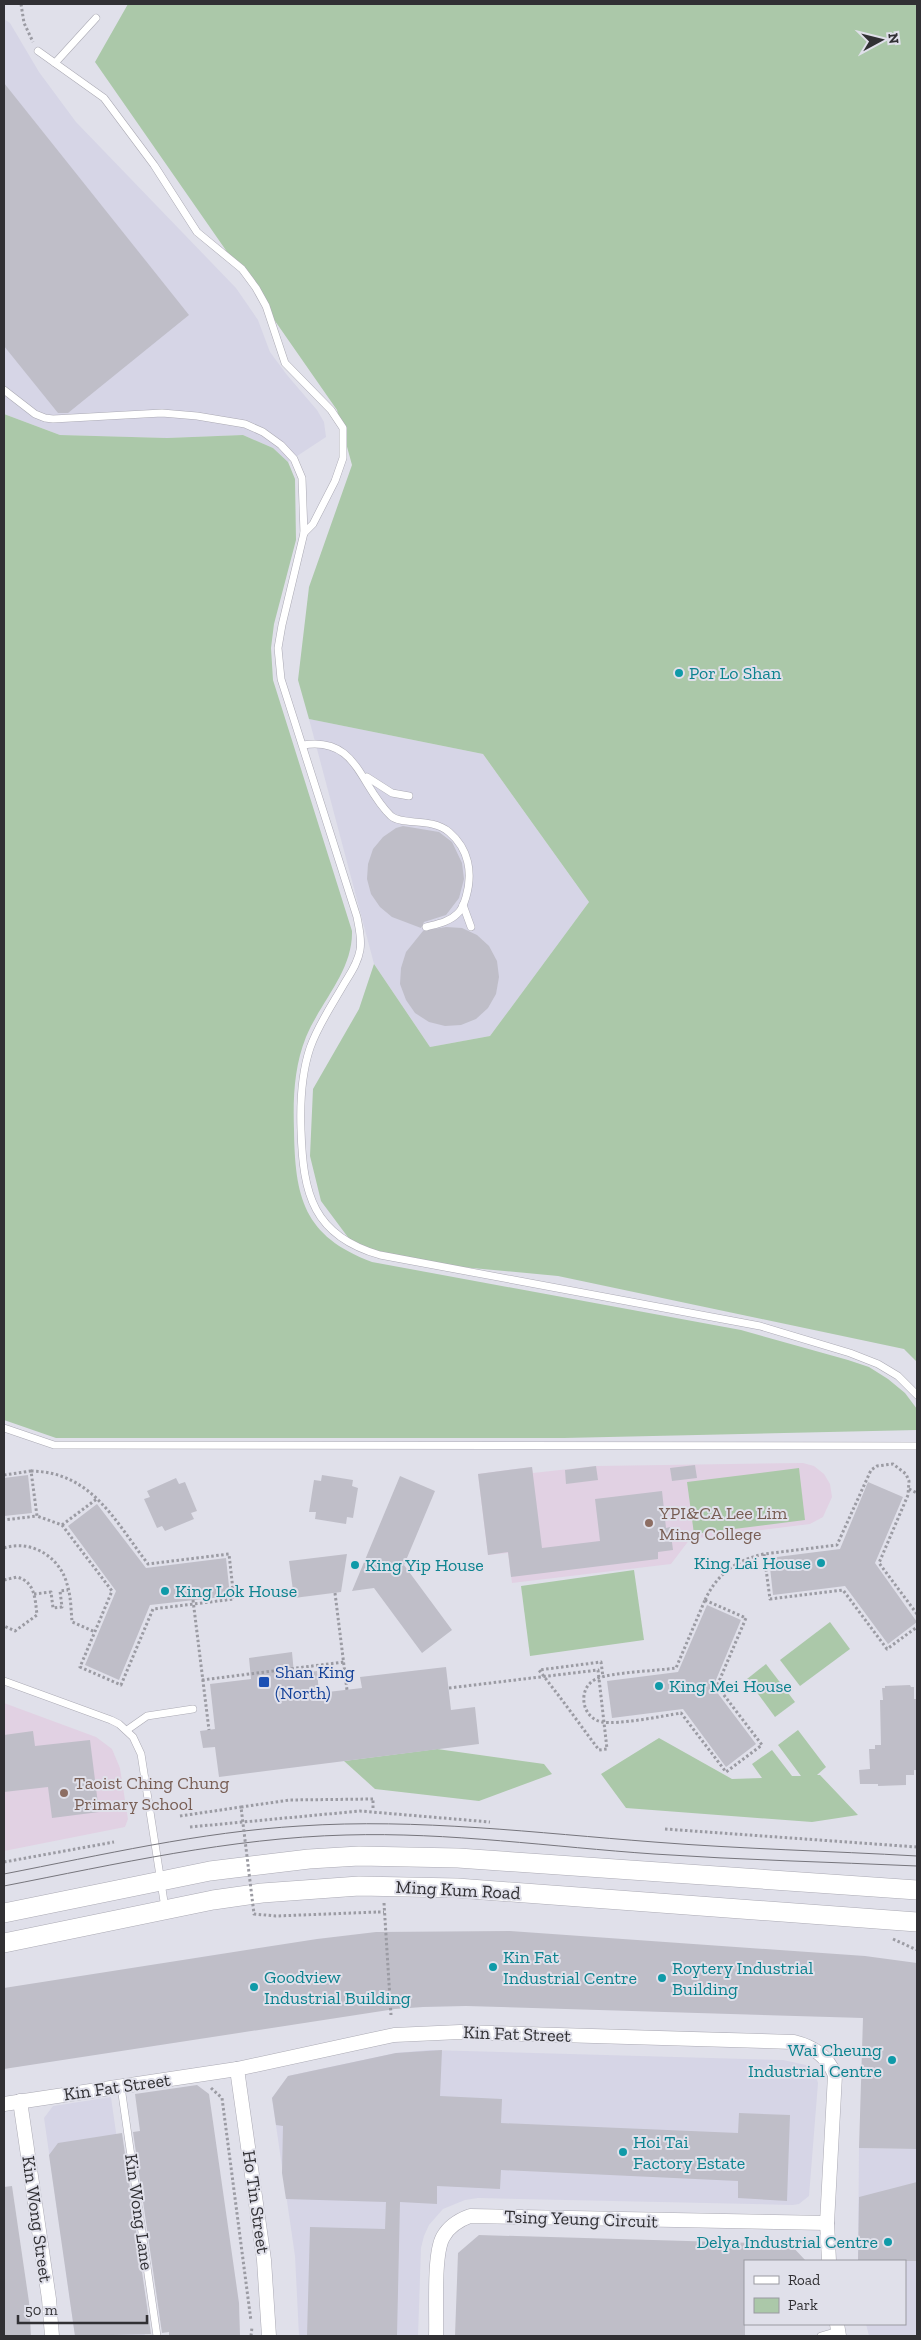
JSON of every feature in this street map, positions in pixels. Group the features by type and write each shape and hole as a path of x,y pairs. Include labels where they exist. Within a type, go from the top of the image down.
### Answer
{"main road":[{"name":"Ming Kum Road","path":"4,1913 210,1871 284,1861 359,1856 408,1856 917,1890"},
{"name":"Ming Kum Road","path":"4,1943 165,1909 271,1892 359,1886 408,1886 917,1922"},
{"path":"888,1920 917,1935"}],"street":[{"name":"Kin Fat Street","path":"4,2104 237,2069 394,2035 428,2032 804,2044 821,2053 835,2075 827,2223 829,2260"},
{"name":"Ho Tin Street","path":"237,2069 264,2260 269,2336"},
{"name":"Kin Wong Street","path":"20,2101 49,2299 52,2336"},
{"name":"Tsing Yeung Circuit","path":"436,2336 440,2242 448,2229 455,2223 470,2216 827,2223"}],"lane":[{"path":"55,63 96,18"},
{"path":"38,51 104,98 154,165 197,232 242,269 256,288 266,306 285,363 331,410 343,428 343,458 335,481 313,524 304,533"},
{"path":"4,390 35,414 53,419 162,413 245,424 263,432 281,445 294,459 302,478 304,533 278,648 281,679 357,917 360,933 360,952 356,963 322,1021 310,1049 302,1092 304,1177 312,1203 330,1230 350,1245 380,1255 743,1322 769,1329 850,1352 872,1361 898,1376 917,1395"},
{"path":"303,745 320,743 329,745 349,758 392,817 441,826 462,847 468,862 470,882 463,905 452,918 426,927"},
{"path":"362,774 384,789 409,796"},
{"path":"463,905 471,927"},
{"path":"4,1428 54,1445 917,1446"},
{"path":"4,1681 111,1720 127,1730 133,1737 141,1754 165,1909"},
{"path":"127,1730 147,1716 193,1709"},
{"name":"Kin Wong Lane","path":"121,2087 157,2336"},
{"path":"820,2336 838,2330"}],"path":[{"path":"21,4 24,23 38,51"},
{"path":"704,1600 746,1618 717,1686 762,1745 726,1772 682,1713 608,1722 593,1719 584,1706 585,1691 595,1680 603,1677 676,1668 704,1600 718,1578 728,1568 739,1562 764,1554 838,1545 866,1477 877,1466 893,1464 906,1474 909,1489 879,1563 917,1614"},
{"path":"31,1471 37,1516"},
{"path":"4,1475 44,1471 68,1477 98,1498 148,1564 229,1554 234,1599 153,1609 121,1685 80,1667 112,1591 62,1526 37,1516 4,1520"},
{"path":"909,1489 917,1493"},
{"path":"62,1526 98,1498"},
{"path":"4,1548 30,1547 50,1557 64,1575 72,1622 95,1632"},
{"path":"764,1554 770,1599 843,1590 888,1649 917,1627"},
{"path":"4,1579 17,1577 29,1583 34,1594 37,1614 15,1631 4,1626"},
{"path":"34,1594 51,1592 53,1608 62,1607 60,1591 68,1590"},
{"path":"335,1593 347,1690"},
{"path":"193,1600 209,1730"},
{"path":"202,1680 344,1662"},
{"path":"449,1688 598,1670 607,1749 599,1750 559,1696 539,1670 601,1662 603,1677"},
{"path":"180,1816 290,1800 372,1799 372,1808"},
{"path":"241,1807 254,1914 276,1916 384,1912 391,2015"},
{"path":"190,1826 360,1811 490,1822"},
{"path":"664,1830 917,1847"},
{"path":"4,1862 114,1842"},
{"path":"205,2084 222,2098 252,2326 251,2336"}],"shaded area":[{"path":"4,19 10,23 39,72 76,122 236,288 258,320 270,352 317,410 324,422 326,437 288,462 273,448 243,435 167,438 60,435 4,414"},
{"path":"309,719 483,754 589,902 490,1036 430,1047 374,964"},
{"name":"YPI&CA Lee Lim Ming College","path":"803,1463 814,1466 824,1474 830,1484 832,1497 823,1517 810,1524 690,1539 671,1564 512,1583 508,1553 488,1555 478,1474 532,1467 533,1473 596,1466"},
{"name":"Taoist Ching Chung Primary School","path":"4,1703 96,1737 112,1749 120,1768 128,1819 125,1827 4,1851"},
{"path":"429,2050 783,2060 806,2065 816,2076 818,2083 809,2196 799,2204 793,2205 478,2198 465,2200 443,2209 429,2225 424,2236 421,2248 418,2336 299,2336 295,2256 272,2098 288,2076 396,2053"},
{"path":"111,2097 145,2336 75,2336 44,2118 53,2106"},
{"name":"Delya Industrial Centre","path":"859,2148 917,2149 917,2336 869,2336 866,2325 906,2325 906,2260 858,2260"}],"green space":[{"path":"128,4 917,4 917,1362 904,1349 558,1276 396,1261 350,1240 321,1201 310,1156 313,1089 359,1009 374,964 430,1047 490,1036 589,902 483,754 309,719 298,680 309,587 352,465 337,410 95,62"},
{"path":"4,414 60,435 167,438 243,435 273,448 288,462 295,479 296,540 274,624 271,648 273,680 352,931 351,946 342,973 306,1037 295,1083 294,1118 297,1175 301,1194 317,1226 331,1240 349,1252 372,1262 741,1330 869,1367 905,1393 917,1409 917,1430 564,1438 56,1438 4,1420"},
{"path":"799,1468 805,1520 694,1534 687,1482"},
{"path":"634,1570 644,1640 530,1656 521,1586"},
{"path":"830,1622 850,1649 800,1686 780,1660"},
{"path":"766,1664 795,1702 775,1717 747,1679"},
{"path":"798,1730 826,1767 817,1775 820,1775 858,1815 812,1822 626,1808 601,1774 659,1738 732,1779 762,1778 752,1764 772,1750 792,1776 801,1776 778,1745"},
{"path":"437,1749 544,1764 552,1774 479,1801 375,1789 344,1761"}],"building":[{"path":"4,83 189,315 68,413 58,413 4,346"},
{"path":"403,826 439,832 452,842 462,863 464,879 459,898 446,915 424,922 421,928 392,917 380,907 371,894 367,879 368,864 373,849 383,837 396,828"},
{"path":"446,927 462,928 477,935 489,946 497,961 499,977 496,994 488,1008 476,1019 461,1025 445,1026 429,1022 415,1013 406,1000 400,984 401,968 406,952 423,931"},
{"path":"695,1465 697,1478 672,1481 670,1468"},
{"path":"596,1466 598,1480 566,1484 565,1470"},
{"path":"532,1467 542,1548 600,1541 595,1499 662,1491 666,1528 670,1527 673,1550 658,1552 658,1559 511,1577 508,1552 488,1555 478,1474"},
{"path":"28,1475 32,1513 4,1516 4,1478"},
{"path":"322,1475 353,1480 352,1486 358,1488 353,1518 347,1517 346,1524 315,1519 316,1512 309,1512 314,1480 321,1481"},
{"name":"King Yip House","path":"400,1476 435,1491 404,1565 452,1630 422,1653 374,1588 352,1591"},
{"path":"176,1478 179,1484 185,1482 197,1511 191,1513 194,1519 165,1531 162,1526 157,1528 144,1499 150,1497 147,1491"},
{"name":"King Lai House","path":"868,1482 903,1497 875,1563 917,1622 888,1644 845,1586 773,1595 769,1558 840,1549"},
{"name":"King Lok House","path":"97,1504 146,1568 226,1558 230,1596 150,1605 119,1680 85,1665 116,1591 68,1526"},
{"path":"347,1554 341,1592 294,1598 289,1561"},
{"name":"King Mei House","path":"707,1605 741,1620 713,1687 756,1744 726,1767 683,1709 612,1718 607,1681 678,1672"},
{"path":"292,1652 294,1674 317,1671 319,1693 362,1688 360,1677 446,1667 451,1710 475,1707 479,1744 219,1777 215,1747 203,1748 200,1731 215,1729 210,1684 251,1679 249,1658"},
{"path":"910,1685 914,1687 914,1699 917,1699 917,1770 914,1770 914,1775 906,1775 906,1785 878,1786 878,1784 860,1784 859,1770 870,1769 869,1749 875,1749 875,1745 881,1745 880,1700 883,1700 882,1688 885,1688 885,1686"},
{"path":"33,1731 35,1746 90,1740 99,1812 52,1818 48,1787 4,1792 4,1735"},
{"path":"510,1931 865,1956 917,1963 917,2149 859,2148 863,2018 466,2006 423,2007 395,2009 4,2069 4,1988 317,1939 376,1932"},
{"path":"442,2050 440,2096 502,2099 501,2123 738,2133 739,2113 790,2115 787,2201 738,2198 738,2181 501,2170 500,2189 437,2186 437,2204 400,2202 397,2336 307,2336 310,2227 385,2229 386,2202 286,2199 282,2173 283,2126 276,2125 272,2098 288,2076 396,2053"},
{"path":"197,2085 209,2094 239,2303 240,2336 169,2336 169,2332 162,2333 133,2132 140,2131 135,2094"},
{"path":"122,2133 151,2334 75,2336 49,2155 58,2143"},
{"name":"Delya Industrial Centre","path":"917,2182 917,2261 858,2260 859,2197"},
{"path":"12,2186 29,2302 31,2336 4,2336 4,2187"},
{"path":"479,2235 790,2244 805,2260 744,2260 745,2336 455,2336 458,2253"}],"tram line":[{"path":"4,1874 151,1845 225,1833 344,1824 433,1825 687,1844 917,1856"},
{"path":"4,1886 174,1853 260,1841 346,1835 462,1838 687,1856 917,1866"}],"place":[{"name":"Por Lo Shan","path":"679,673"},
{"name":"YPI&CA Lee Lim Ming College","path":"649,1523"},
{"name":"King Lai House","path":"821,1563"},
{"name":"King Yip House","path":"355,1565"},
{"name":"King Lok House","path":"165,1591"},
{"name":"Shan King (North)","path":"264,1682"},
{"name":"King Mei House","path":"659,1686"},
{"name":"Taoist Ching Chung Primary School","path":"64,1793"},
{"name":"Kin Fat Industrial Centre","path":"493,1967"},
{"name":"Roytery Industrial Building","path":"662,1978"},
{"name":"Goodview Industrial Building","path":"254,1987"},
{"name":"Wai Cheung Industrial Centre","path":"892,2060"},
{"name":"Hoi Tai Factory Estate","path":"623,2152"},
{"name":"Delya Industrial Centre","path":"888,2242"}]}
